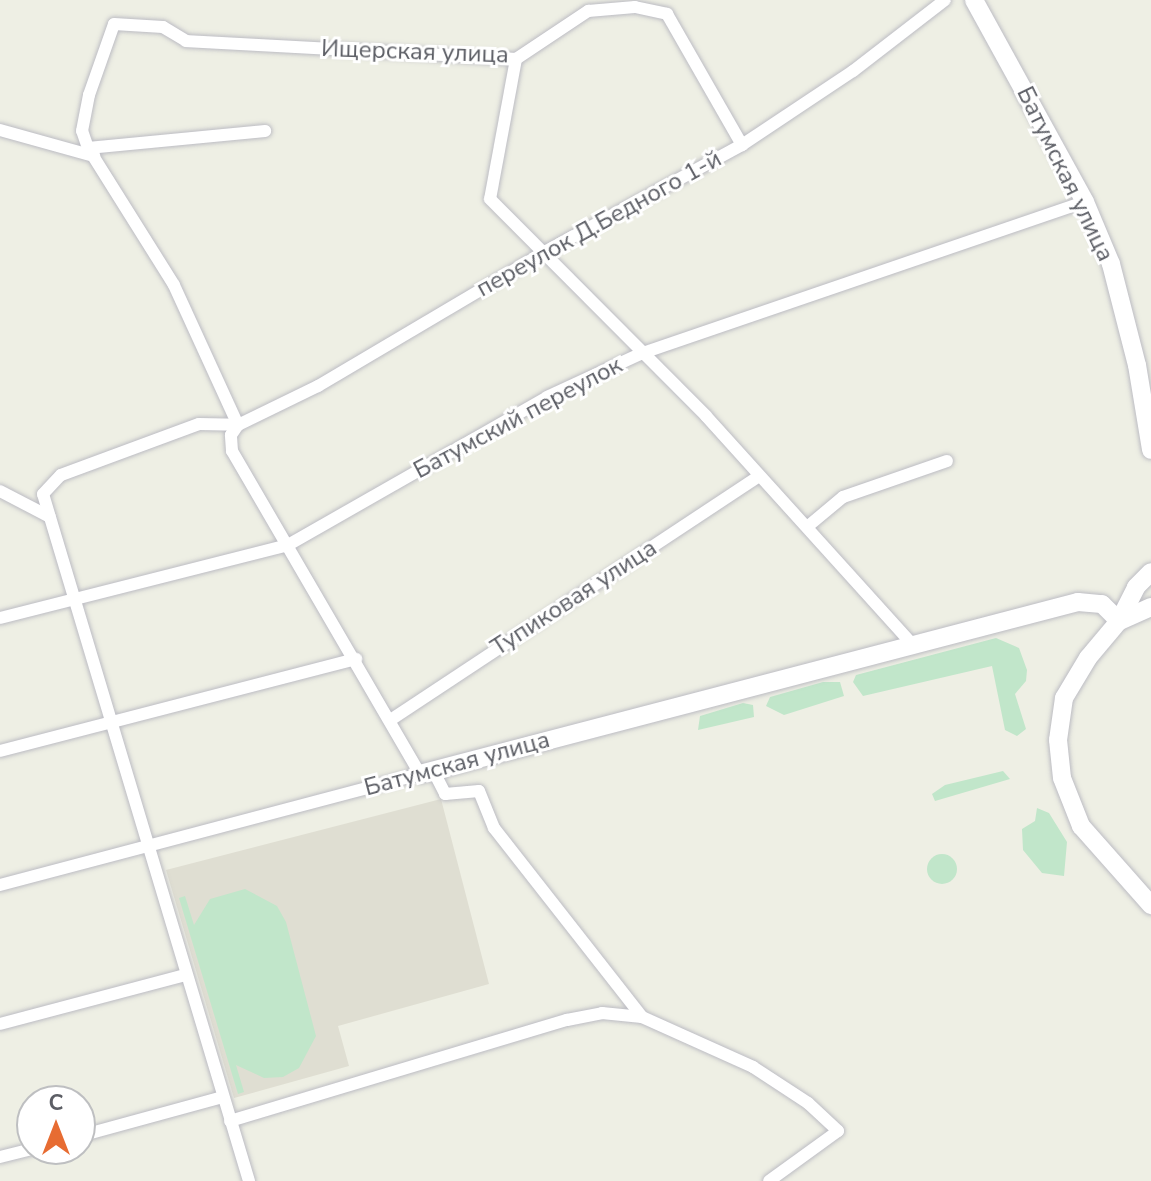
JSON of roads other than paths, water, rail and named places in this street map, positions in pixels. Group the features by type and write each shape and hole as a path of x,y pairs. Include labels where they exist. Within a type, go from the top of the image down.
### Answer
{"street":[{"name":"переулок Д.Бедного 1-й","path":"238,425 318,386 541,254 742,145 853,71 945,0"},
{"name":"Батумская улица","path":"974,0 1085,202 1122,300 1150,429 1151,450"},
{"name":"Ищерская улица","path":"91,152 82,131 114,24 163,27 186,41 516,59 588,11 635,7 667,14 742,145"},
{"path":"516,59 490,199 640,354 706,416 757,477 807,527 914,646"},
{"path":"0,130 91,152 265,131"},
{"path":"91,152 174,285 238,425"},
{"name":"Батумский переулок","path":"0,618 288,545 547,397 640,354 1085,202"},
{"path":"238,425 199,424 61,475 43,494 249,1181"},
{"path":"238,425 231,435 232,451 426,772 445,794 479,791 494,828 642,1017"},
{"path":"807,527 843,497 947,461"},
{"name":"Тупиковая улица","path":"392,719 757,477"},
{"path":"0,491 50,517"},
{"path":"1151,572 1136,587 1119,621 1064,698 1059,762 1081,826 1151,905"},
{"name":"Батумская улица","path":"0,885 1078,602 1102,604 1119,621"},
{"path":"1119,621 1151,607"},
{"path":"0,751 356,659"},
{"path":"0,1024 186,975"},
{"path":"230,1121 567,1020 602,1013 642,1017 753,1067 808,1103 838,1131 769,1181"},
{"path":"96,1132 223,1097"}]}
